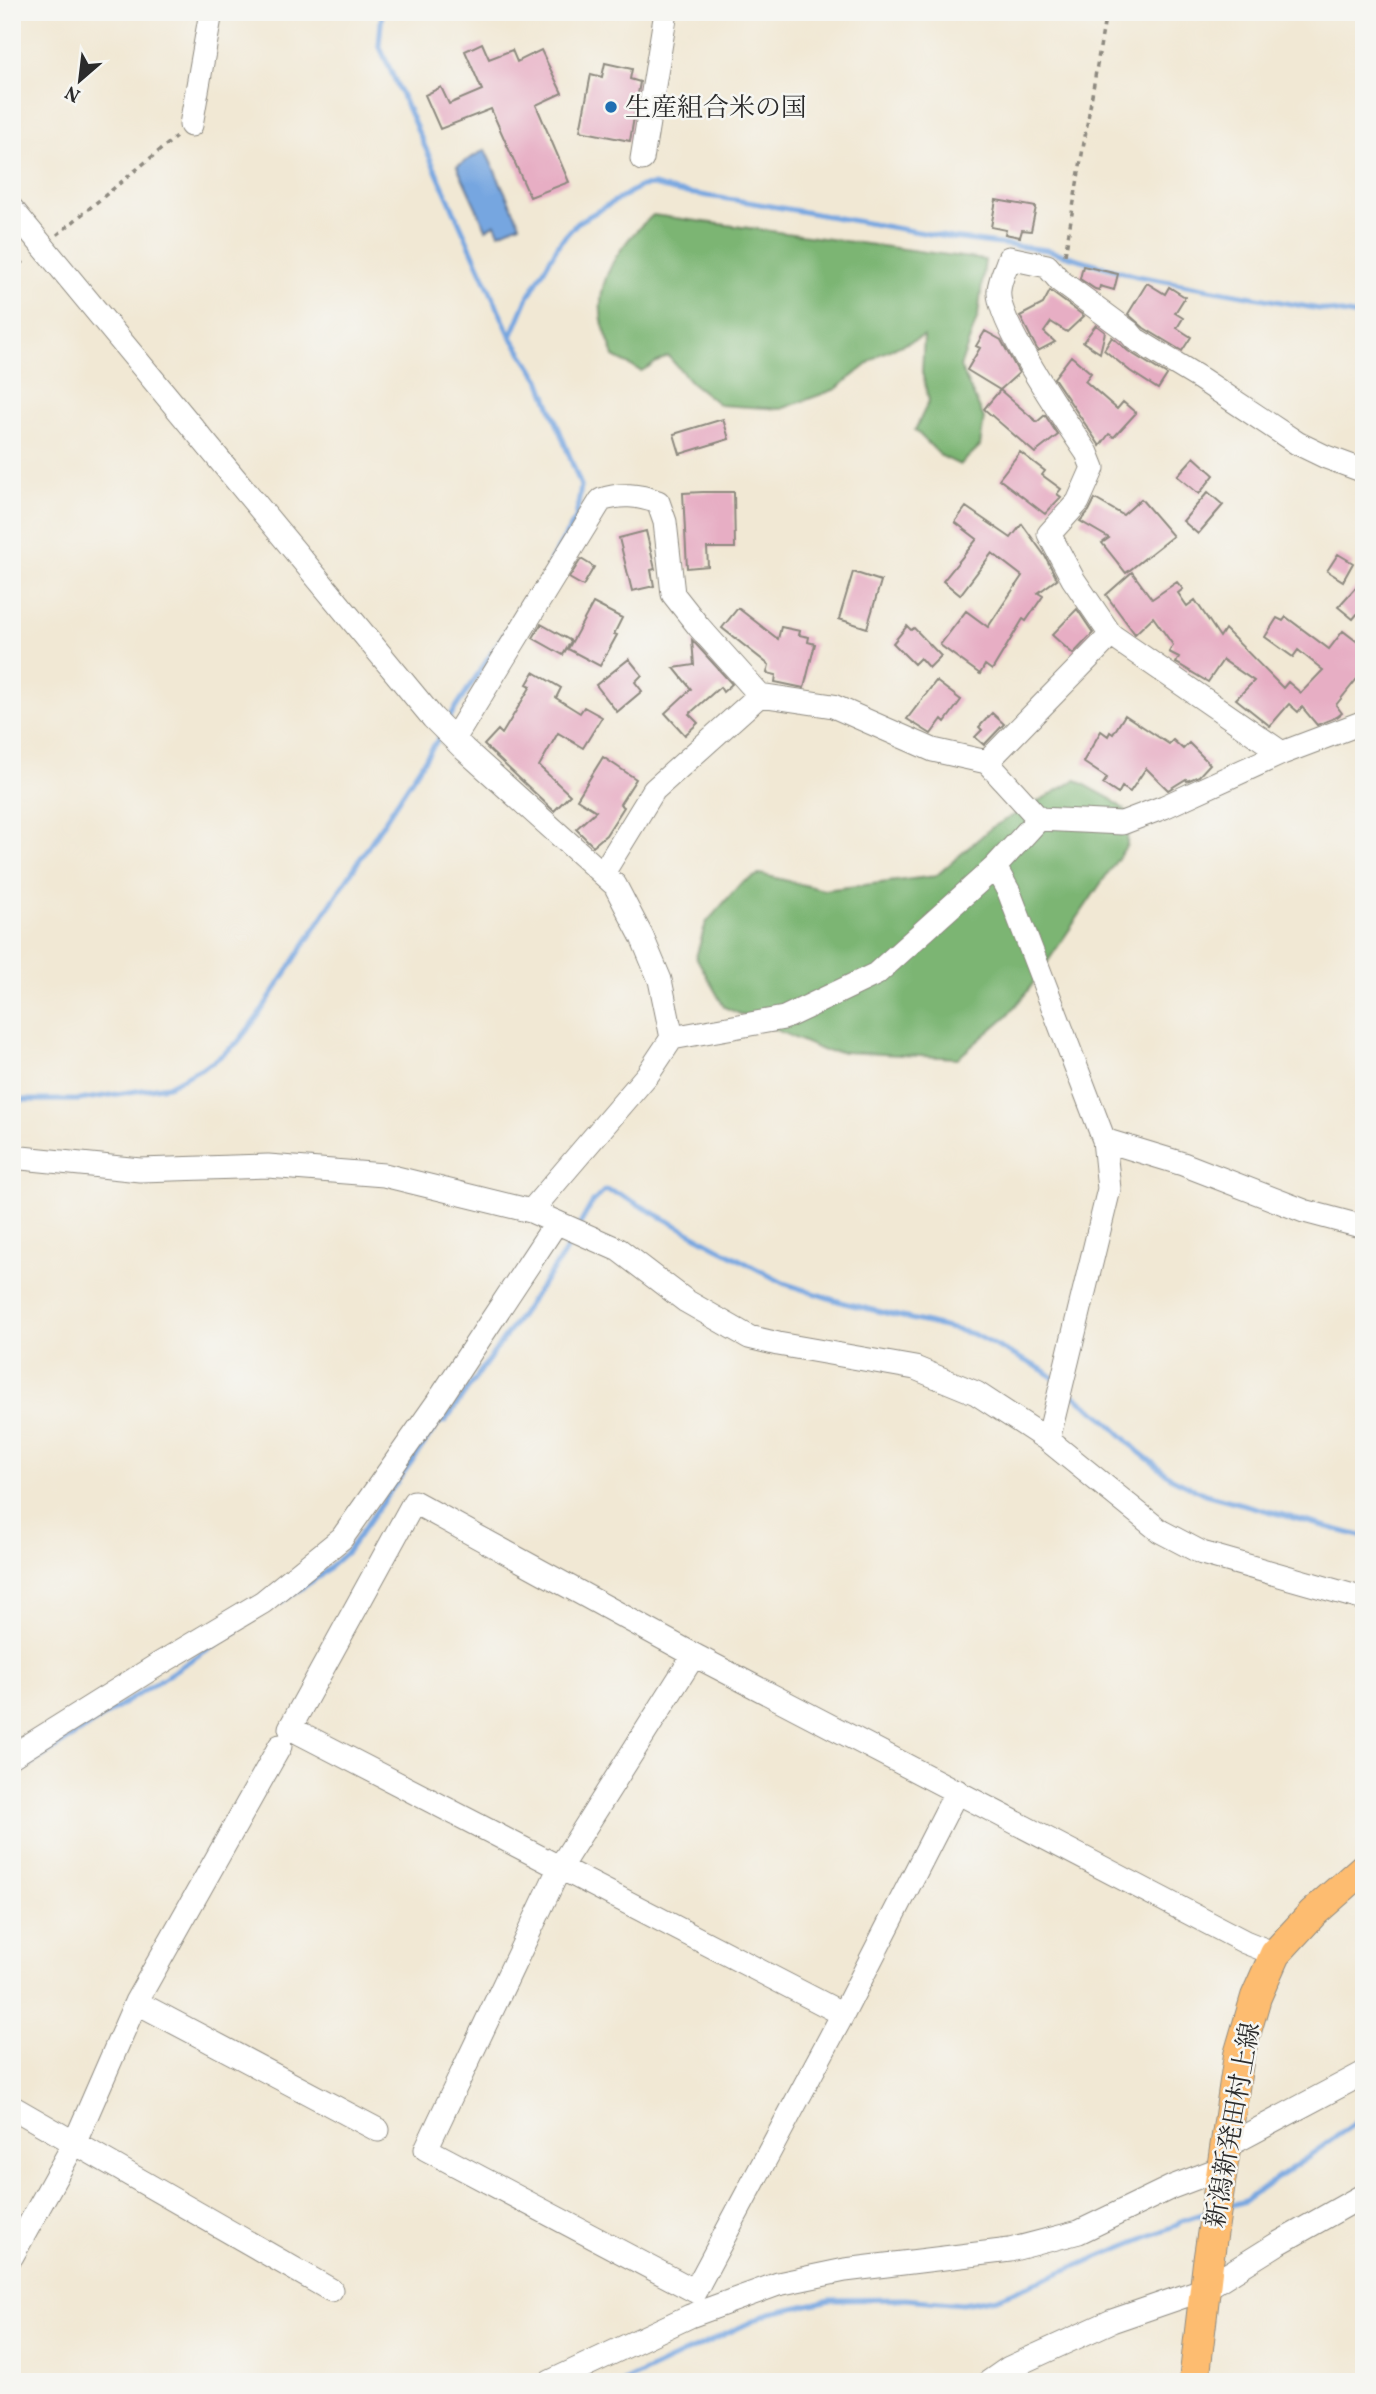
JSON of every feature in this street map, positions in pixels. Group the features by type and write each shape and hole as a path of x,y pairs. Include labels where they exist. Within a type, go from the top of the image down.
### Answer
{"main road":[{"name":"新潟新発田村上線","path":"1194,2382 1206,2276 1239,2055 1256,1997 1275,1954 1313,1913 1364,1868"}],"street":[{"path":"191,125 211,12"},
{"path":"642,159 666,12"},
{"path":"12,209 433,718 615,885 642,937 660,980 672,1038"},
{"path":"1282,753 1111,635 1073,579 1049,534 1078,502 1093,468 1087,453 1032,368 1002,308 998,291 1009,258 1047,266 1060,281 1135,339 1297,443 1364,471"},
{"path":"454,740 601,500 615,495 639,495 658,502 665,522 673,594 760,695 833,706 933,750 987,762 1039,819 1122,824 1282,753 1364,722"},
{"path":"987,762 1111,635"},
{"path":"603,873 654,790 760,695"},
{"path":"531,1211 648,1073 672,1038 784,1018 876,974 995,867 1039,819"},
{"path":"995,867 1009,892 1104,1140 1109,1189 1048,1440"},
{"path":"1104,1140 1183,1164 1304,1211 1364,1227"},
{"path":"12,1157 140,1170 268,1166 384,1175 531,1211 620,1250 686,1301 749,1336 778,1344 915,1367 976,1393 1048,1440 1160,1531 1202,1553 1364,1599"},
{"path":"12,1756 263,1602 342,1538 437,1403 556,1223"},
{"path":"843,2014 290,1728 414,1502 694,1655 1233,1936 1275,1954"},
{"path":"694,1655 561,1867 426,2149 695,2291 964,1794"},
{"path":"12,2256 75,2142 135,2002 279,1746"},
{"path":"135,2002 378,2130"},
{"path":"550,2382 690,2316 778,2284 845,2270 1010,2250 1079,2232 1172,2187 1222,2169 1364,2073"},
{"path":"12,2107 331,2290"},
{"path":"989,2382 1009,2368 1277,2244 1364,2195"}],"path":[{"path":"1060,281 1106,12"},
{"path":"54,237 191,125"},
{"path":"12,271 33,254"}],"green space":[{"path":"653,215 985,260 978,316 960,367 984,418 980,446 960,465 941,456 915,430 929,401 922,372 924,336 880,354 836,389 781,409 720,405 691,382 668,356 641,371 614,357 603,325 601,309 606,278 621,250"},
{"path":"1076,780 1111,799 1128,813 1127,845 1027,992 1008,1015 958,1058 824,1051 724,1007 696,957 706,923 741,883 760,874 824,890 936,876 991,828"}],"water":[{"path":"485,150 520,224 499,233 495,224 486,229 457,166"}],"building":[{"path":"482,43 489,59 512,50 517,62 541,50 562,93 536,105 569,182 530,197 491,109 440,129 425,95 441,87 449,104 482,90 465,51"},
{"name":"生産組合米の国","path":"605,63 632,69 630,79 640,82 630,141 580,131 591,74 602,77"},
{"path":"996,200 1036,207 1031,231 1022,230 1020,237 991,227"},
{"path":"1083,266 1118,274 1114,290 1100,286 1099,290 1095,289 1080,279"},
{"path":"1147,283 1165,294 1169,287 1185,297 1175,313 1183,318 1177,328 1191,337 1182,351 1144,328 1128,314"},
{"path":"1050,291 1084,316 1067,332 1051,322 1044,332 1055,342 1038,351 1020,316 1043,304"},
{"path":"1096,325 1105,332 1100,353 1083,342"},
{"path":"985,331 1001,340 1019,373 1000,390 967,370 980,348 976,346"},
{"path":"1112,337 1128,351 1167,375 1158,389 1104,350"},
{"path":"1071,356 1091,373 1085,381 1117,409 1123,402 1136,413 1114,437 1109,434 1100,446 1054,378"},
{"path":"1000,390 1037,422 1045,415 1058,435 1035,453 984,409"},
{"path":"723,419 729,439 680,454 674,434"},
{"path":"1020,452 1045,471 1042,475 1061,489 1057,494 1061,497 1045,514 999,479"},
{"path":"1194,457 1214,475 1199,494 1177,476"},
{"path":"734,492 735,548 707,548 708,566 687,568 683,493"},
{"path":"1208,492 1223,505 1198,534 1183,521"},
{"path":"1095,499 1123,515 1141,499 1173,536 1126,573 1102,543 1109,538 1080,521"},
{"path":"966,507 1011,538 1022,524 1045,556 1057,579 1038,593 1043,596 1026,621 1023,619 992,670 985,665 980,674 940,645 966,611 988,627 1022,576 992,553 960,595 943,581 977,539 955,522"},
{"path":"646,531 655,569 651,570 654,586 632,591 619,538"},
{"path":"1338,554 1353,563 1343,581 1327,571"},
{"path":"581,559 594,567 583,586 569,578"},
{"path":"853,572 881,581 867,628 839,619"},
{"path":"1132,572 1152,599 1177,582 1183,589 1178,593 1187,606 1195,600 1220,637 1225,629 1283,688 1288,682 1301,693 1323,670 1298,650 1293,657 1265,637 1277,618 1283,621 1286,617 1329,649 1343,631 1364,647 1364,670 1336,705 1342,713 1317,725 1302,707 1298,712 1289,704 1270,726 1236,699 1254,681 1223,660 1208,682 1176,663 1179,657 1169,652 1173,645 1153,617 1135,634 1106,595"},
{"path":"1364,578 1364,606 1353,619 1338,607"},
{"path":"593,603 622,618 614,634 617,635 600,666 568,649"},
{"path":"738,608 778,639 781,627 800,631 799,635 809,637 808,642 815,644 804,688 775,682 776,675 767,673 769,665 722,628"},
{"path":"1077,609 1093,633 1073,654 1052,635"},
{"path":"541,624 571,641 563,655 533,638"},
{"path":"907,626 911,630 914,628 941,656 929,668 920,658 914,664 893,643"},
{"path":"692,640 732,684 723,692 720,687 689,714 698,723 685,735 665,713 691,689 674,668 694,665"},
{"path":"629,659 642,675 635,682 642,691 617,712 596,685"},
{"path":"534,672 561,688 556,698 580,713 584,707 602,717 583,748 558,733 539,766 570,795 554,811 484,745 498,730 502,734 531,686 527,684"},
{"path":"936,681 961,700 945,722 942,719 931,734 907,719"},
{"path":"992,713 1004,724 984,745 975,737 982,730 979,727"},
{"path":"1125,715 1169,744 1173,740 1183,749 1189,743 1210,764 1199,776 1187,781 1186,779 1168,790 1146,768 1130,792 1122,787 1118,794 1103,784 1107,778 1083,762 1101,731 1108,736 1110,732 1113,734"},
{"path":"603,757 636,779 620,804 624,807 606,835 593,846 576,829 596,811 577,799"}],"waterway":[{"path":"382,12 379,45 511,337 540,380 581,486 576,518 550,562"},
{"path":"511,337 527,299 560,242 577,223 641,186 654,185 674,191 952,238 1047,250 1137,276 1364,317"},
{"path":"445,724 523,606"},
{"path":"12,1100 79,1100 168,1086 213,1062 237,1043 256,1019 440,736"},
{"path":"579,1226 592,1203 605,1190 619,1194 783,1283 844,1303 973,1334 1045,1371 1055,1379"},
{"path":"279,1603 320,1576 347,1552 439,1423 445,1421 562,1257 573,1237"},
{"path":"1068,1391 1104,1418 1139,1452 1172,1478 1205,1494 1364,1537"},
{"path":"12,1776 236,1631"},
{"path":"1225,2207 1245,2201 1364,2117"},
{"path":"624,2382 770,2313 831,2300 905,2299 962,2304 997,2298 1206,2213"}],"place":[{"name":"生産組合米の国","path":"611,107"}]}
